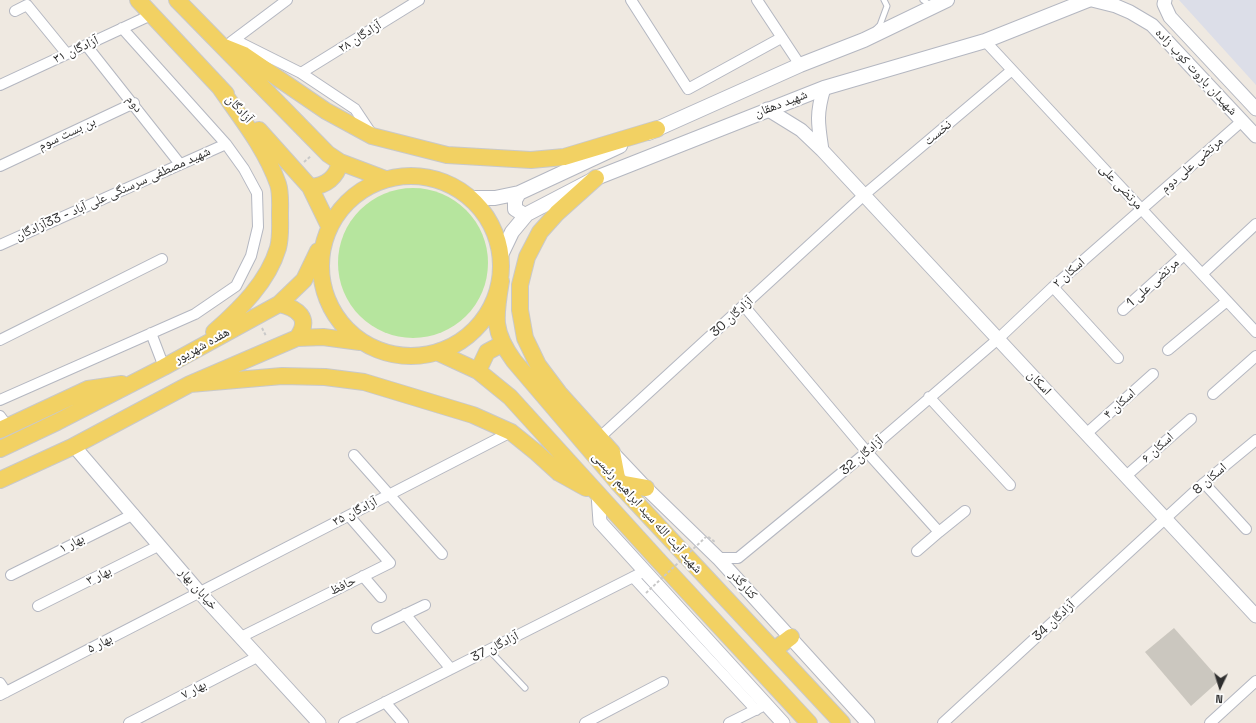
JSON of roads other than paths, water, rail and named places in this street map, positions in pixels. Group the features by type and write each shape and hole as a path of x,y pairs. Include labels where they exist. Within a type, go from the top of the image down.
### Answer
{"main road":[{"name":"آزادگان","path":"138,0 218,85 310,187 329,226"},
{"path":"177,0 244,55 326,111 372,136 447,155 531,160 564,158 657,129"},
{"name":"شهید دهقان","path":"470,198 494,198 519,193 800,65 864,40 928,3 947,0"},
{"name":"شهید دهقان","path":"501,255 512,232 527,214 596,178 767,109 824,88 985,41 1088,0"},
{"path":"230,43 328,154 340,162 385,179"},
{"path":"192,351 241,308 273,261 280,232 279,186 260,145 218,85"},
{"path":"310,187 321,185 331,180 337,172 340,162"},
{"path":"415,176 444,182 470,198 485,214 496,233 501,255 501,281 493,305 480,326 461,342 439,353 412,357 385,354 360,342 340,324 328,304 321,282 320,259 323,242 329,226 343,206 362,189 385,179 415,176"},
{"path":"596,178 556,213 540,232 526,258 520,285 520,310 525,338 538,365 559,393 612,452 618,483 646,488"},
{"path":"519,193 515,200 515,209 520,213 527,214"},
{"name":"هفده شهریور","path":"0,449 57,422 164,367 279,304 304,280 323,242"},
{"name":"شهید آیت الله سید ابراهیم رئیسی","path":"501,281 495,315 502,344 618,483 842,723"},
{"path":"279,304 294,308 300,313 302,328 297,338"},
{"path":"0,489 75,449 190,384 297,338 323,337 360,342"},
{"path":"478,371 487,352 502,344"},
{"name":"شهید آیت الله سید ابراهیم رئیسی","path":"439,353 478,371 510,397 809,723"},
{"path":"190,384 282,376 325,377 364,382 473,415 510,432 537,453 559,473 598,494"},
{"path":"3,424 88,389 136,381"},
{"path":"0,480 75,449"},
{"path":"774,650 791,637"}],"street":[{"path":"230,43 287,0"},
{"name":"۲۸ آزادگان","path":"301,73 419,0"},
{"path":"631,0 688,89 781,38"},
{"path":"757,0 800,65"},
{"name":"شهیدان باروت کوب زاده","path":"1092,0 1130,12 1152,25 1256,136"},
{"path":"1165,0 1164,4 1170,17"},
{"path":"15,11 27,5 67,54"},
{"name":"۳۱ آزادگان","path":"0,84 151,15"},
{"path":"1152,25 1153,20 1159,15 1170,17"},
{"name":"شهیدان باروت کوب زاده","path":"1170,17 1256,109"},
{"path":"0,400 195,314 236,286 251,256 258,227 257,194 244,168 226,144 122,28"},
{"name":"مرتضی علی","path":"985,41 1227,301 1255,329"},
{"path":"230,43 301,73 355,108 372,136"},
{"name":"دوم","path":"86,45 134,103 180,164"},
{"name":"نخست","path":"864,195 1012,70"},
{"path":"822,150 818,125 818,107 824,88"},
{"name":"بن بست سوم","path":"1,164 134,103"},
{"name":"اسکان","path":"767,109 801,130 822,150 1086,434 1255,612"},
{"name":"مرتضی علی دوم","path":"1142,210 1242,121"},
{"name":"شهید مصطفی سرسنگی علی آباد - 33آزادگان","path":"0,245 226,144"},
{"name":"آزادگان 30","path":"599,438 864,195"},
{"name":"اسکان ۲","path":"998,339 1053,287 1142,210"},
{"path":"1202,274 1256,224"},
{"name":"مرتضی علی 1","path":"1123,310 1184,255"},
{"path":"0,340 162,259"},
{"path":"1053,287 1118,358"},
{"path":"1168,350 1227,301"},
{"path":"744,306 867,452 939,532"},
{"path":"150,333 164,367"},
{"name":"آزادگان 32","path":"718,558 738,558 867,452 998,339"},
{"path":"1213,394 1256,356"},
{"name":"اسکان ۴","path":"1086,434 1153,374"},
{"path":"929,397 1010,485"},
{"name":"اسکان ۶","path":"1126,476 1191,419"},
{"name":"آزادگان ۳۵","path":"200,593 510,432"},
{"name":"اسکان 8","path":"1166,519 1204,483 1256,440"},
{"name":"خیابان بهار","path":"75,449 134,514 200,593 320,723"},
{"name":"کنارگذر","path":"612,452 646,488 718,558 868,723"},
{"path":"354,455 442,554"},
{"path":"1204,483 1246,529"},
{"path":"598,494 600,522 645,571 761,707"},
{"path":"917,551 965,511"},
{"name":"بهار ۱","path":"11,575 134,514"},
{"name":"حافظ","path":"241,637 390,563 349,516"},
{"name":"آزادگان 34","path":"943,723 1166,519"},
{"name":"بهار ۳","path":"38,606 160,546"},
{"name":"آزادگان 37","path":"344,723 645,571"},
{"path":"363,576 381,597"},
{"path":"633,577 761,707 783,723"},
{"name":"بهار ۵","path":"3,693 200,593"},
{"path":"377,628 425,605"},
{"path":"405,614 451,669"},
{"name":"بهار ۷","path":"130,723 259,656"},
{"path":"1210,723 1256,681"},
{"path":"585,723 663,682"},
{"path":"0,683 3,693"},
{"path":"386,702 403,723"},
{"path":"729,723 761,707"}],"lane":[{"path":"864,40 880,25 887,6 884,0"},
{"path":"489,650 525,688"}]}
